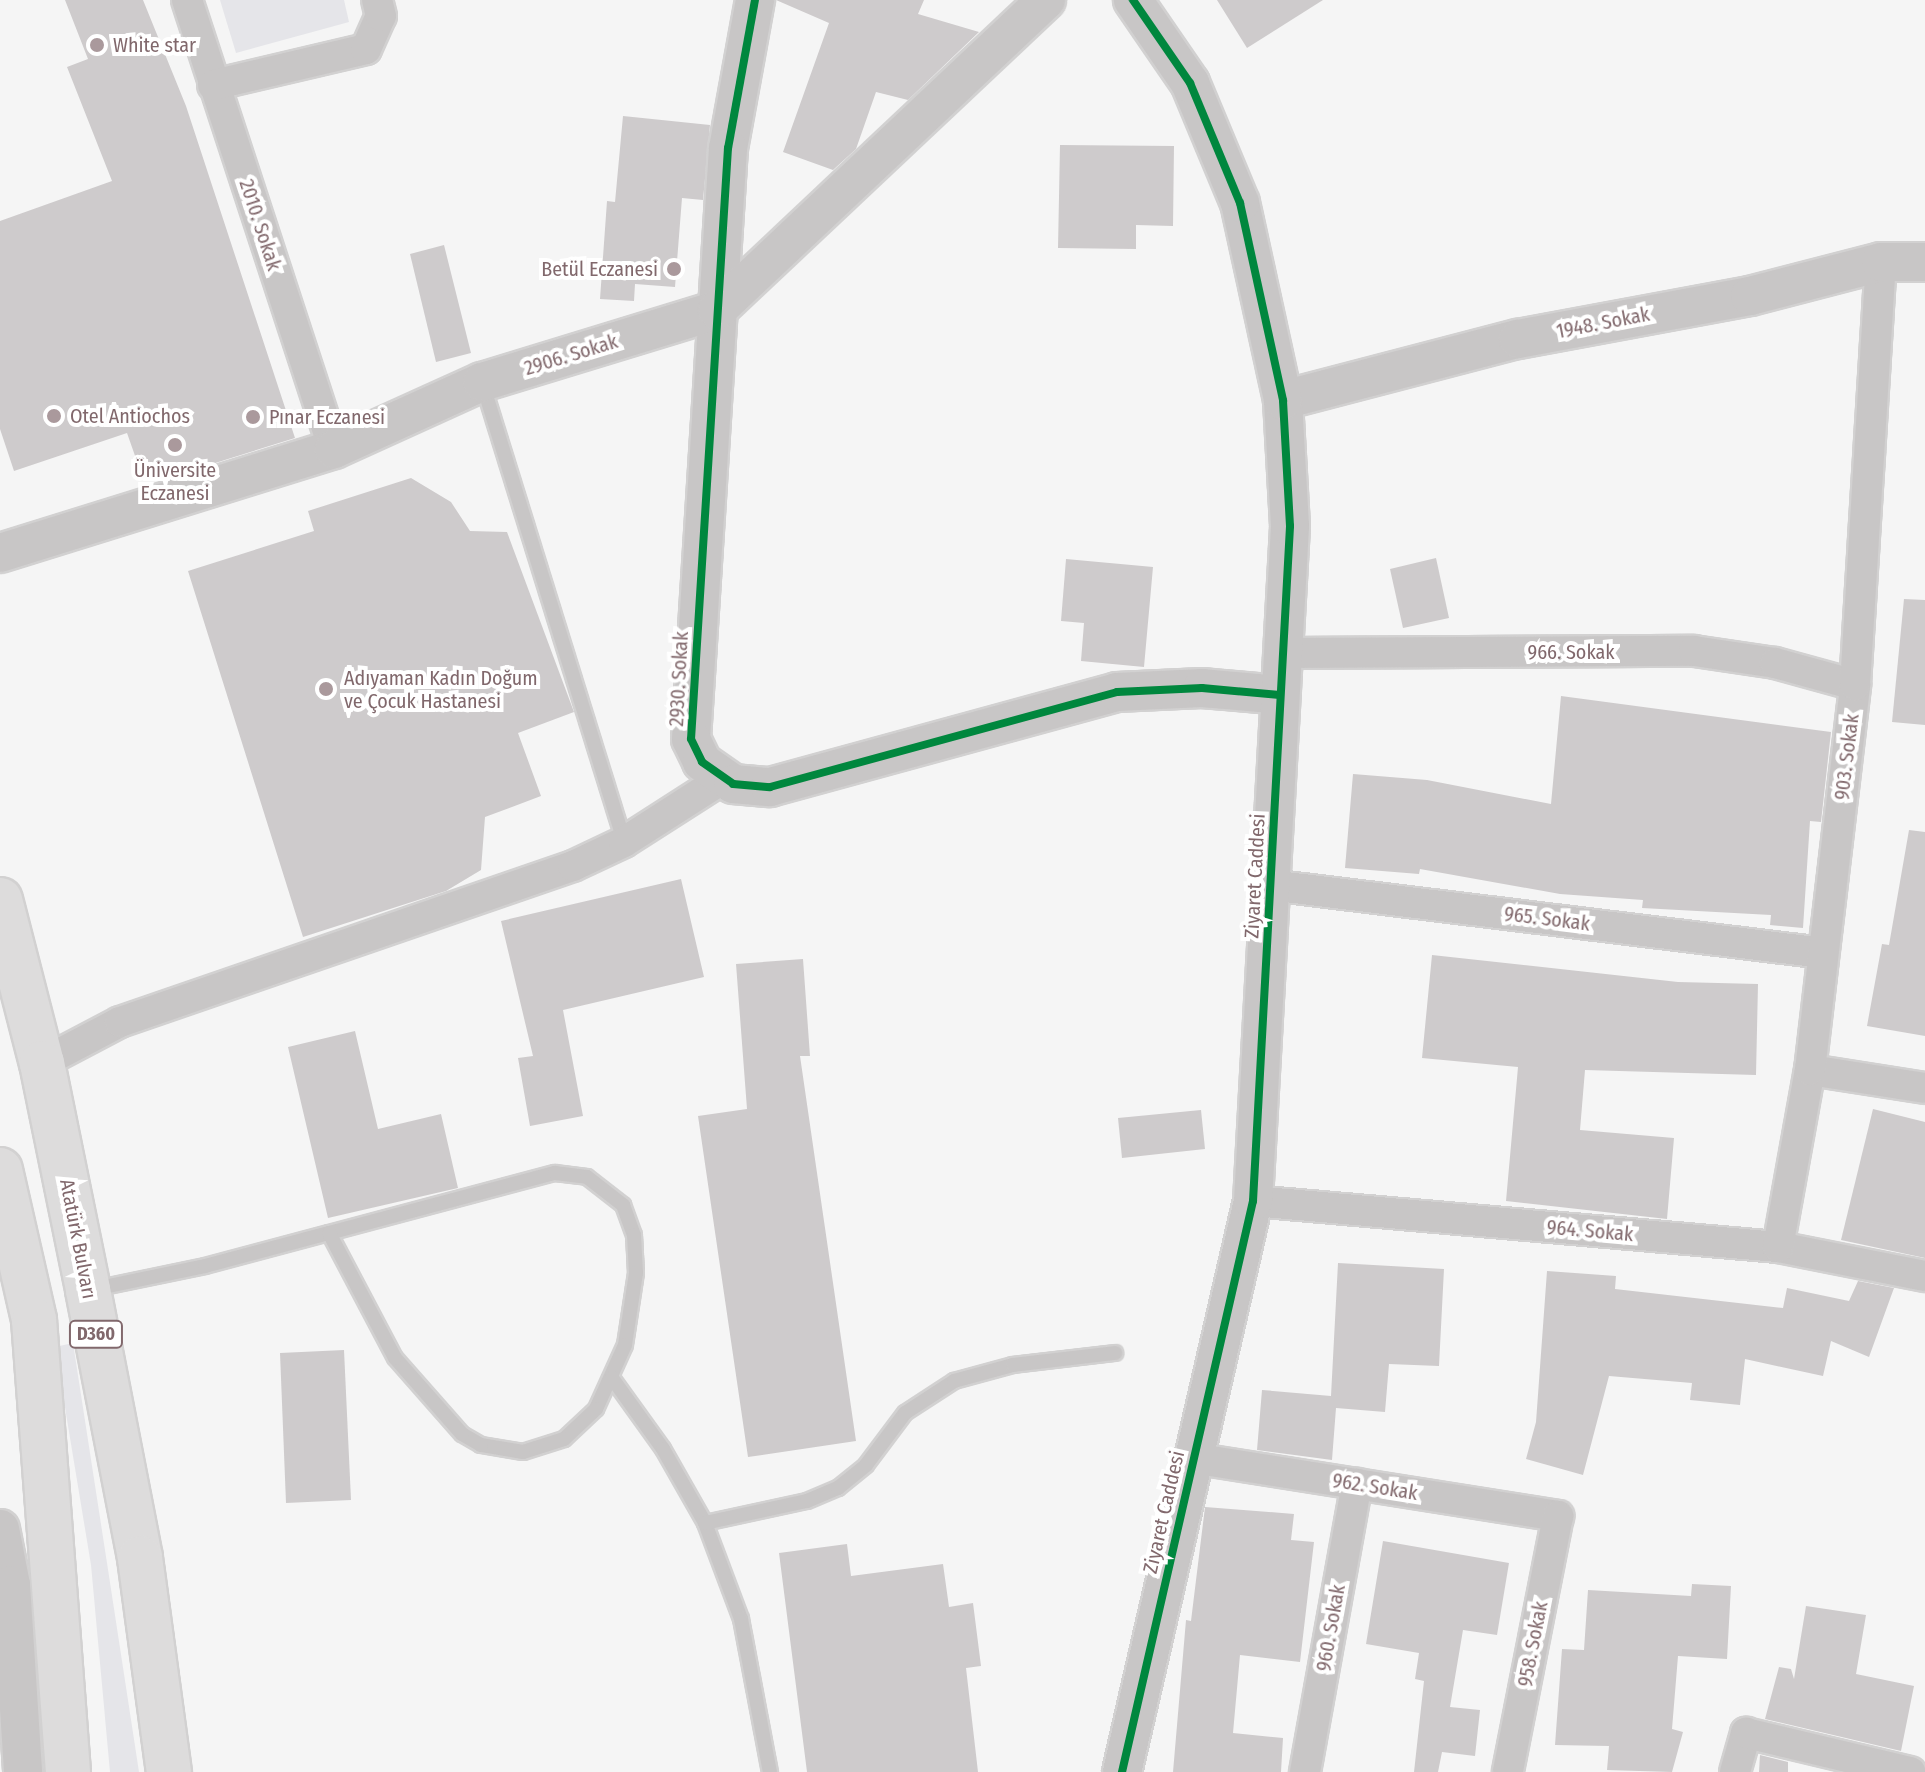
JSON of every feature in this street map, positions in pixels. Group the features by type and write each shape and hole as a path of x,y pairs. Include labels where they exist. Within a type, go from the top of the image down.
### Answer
{"highway":[{"name":"Atatürk Bulvarı","path":"0,900 42,1063 140,1558 169,1772"},
{"path":"0,1170 34,1320 68,1772"}],"street":[{"name":"2010. Sokak","path":"187,0 334,449"},
{"path":"213,85 366,49 381,16 377,0"},
{"name":"2930. Sokak","path":"722,779 702,762 691,739 728,148 755,0"},
{"name":"2906. Sokak","path":"0,553 334,449 482,382 717,310 1046,0"},
{"name":"Ziyaret Caddesi","path":"1122,1772 1253,1201 1290,526 1283,400 1240,203 1219,142 1190,83 1133,0"},
{"name":"1948. Sokak","path":"1283,400 1518,339 1750,296 1881,262 1925,262"},
{"name":"903. Sokak","path":"1778,1247 1810,1070 1855,685 1881,262"},
{"name":"966. Sokak","path":"1284,653 1694,651 1775,663 1855,685"},
{"path":"42,1063 120,1022 573,866 624,842 722,779 745,787 770,787 1117,692 1202,688 1280,695"},
{"name":"965. Sokak","path":"1270,885 1823,953"},
{"path":"1810,1070 1925,1088"},
{"name":"964. Sokak","path":"1253,1201 1778,1247 1925,1276"},
{"name":"962. Sokak","path":"1192,1458 1558,1516"},
{"name":"960. Sokak","path":"1305,1772 1357,1484"},
{"name":"958. Sokak","path":"1508,1772 1558,1516"},
{"path":"0,1529 23,1772"},
{"path":"1735,1772 1746,1733 1910,1772"}],"lane":[{"path":"482,382 624,842"},
{"path":"88,1290 329,1233 555,1173 601,1183 623,1205 634,1235 632,1311 612,1378 589,1418 564,1439 523,1452 481,1445 441,1414 395,1358 329,1233"},
{"path":"705,1523 807,1501 838,1488 866,1465 905,1413 954,1381 1013,1365 1115,1353"},
{"path":"612,1378 663,1449 705,1523 741,1619 770,1772"}],"shaded area":[{"path":"220,0 344,0 349,22 236,53"},
{"path":"73,1343 139,1772 110,1772 91,1565 55,1347"}],"building":[{"path":"65,0 143,0 186,106 295,438 164,479 160,469 140,470 127,433 14,471 0,429 0,221 112,181 67,67 88,59"},
{"path":"776,0 924,0 918,14 979,32 908,100 876,92 856,149 833,170 783,152 829,23"},
{"path":"1217,0 1323,0 1247,48"},
{"path":"623,116 710,125 703,200 682,198 675,287 635,284 634,301 600,299 607,201 615,202"},
{"path":"1060,145 1174,146 1173,226 1136,225 1136,249 1058,248"},
{"path":"444,245 471,353 436,362 410,254"},
{"path":"411,478 451,502 470,531 507,532 574,712 518,733 541,796 485,817 481,870 446,891 303,937 188,571 314,531 308,511"},
{"path":"1436,558 1449,618 1403,628 1390,569"},
{"path":"1066,559 1153,567 1144,667 1081,661 1084,623 1061,621"},
{"path":"1904,599 1925,600 1925,725 1892,722"},
{"path":"1561,696 1831,732 1821,822 1810,821 1803,928 1770,925 1771,915 1642,908 1643,900 1560,894 1420,869 1419,874 1345,868 1353,774 1427,780 1551,804"},
{"path":"1909,830 1925,832 1925,1036 1867,1026 1882,944 1889,945"},
{"path":"681,879 704,977 563,1010 583,1116 530,1126 518,1058 533,1056 501,921"},
{"path":"1432,955 1678,982 1758,984 1756,1075 1585,1070 1580,1130 1674,1138 1667,1219 1506,1201 1518,1067 1422,1058"},
{"path":"803,959 810,1056 800,1056 856,1441 748,1457 698,1116 747,1109 736,964"},
{"path":"355,1031 378,1129 441,1114 458,1188 328,1218 288,1047"},
{"path":"1873,1109 1925,1122 1925,1258 1841,1240"},
{"path":"1201,1110 1205,1149 1122,1158 1118,1118"},
{"path":"1338,1263 1444,1269 1439,1366 1389,1364 1385,1412 1336,1408 1332,1460 1257,1450 1262,1390 1331,1396"},
{"path":"1547,1271 1616,1276 1615,1289 1783,1308 1787,1288 1849,1301 1858,1281 1894,1288 1869,1357 1831,1341 1823,1376 1745,1359 1740,1405 1690,1400 1692,1383 1609,1376 1583,1475 1526,1459 1536,1422"},
{"path":"344,1350 351,1500 286,1503 280,1353"},
{"path":"1205,1507 1294,1514 1291,1540 1314,1542 1300,1662 1240,1655 1233,1733 1283,1738 1281,1772 1173,1772 1186,1620 1191,1621"},
{"path":"1383,1541 1509,1563 1497,1635 1463,1630 1450,1707 1480,1710 1475,1756 1442,1752 1438,1772 1414,1772 1424,1681 1415,1679 1419,1653 1366,1644"},
{"path":"847,1544 851,1576 943,1564 949,1607 973,1603 981,1666 966,1668 978,1772 807,1772 779,1553"},
{"path":"1692,1584 1731,1586 1727,1659 1678,1656 1672,1729 1683,1732 1672,1772 1607,1770 1609,1746 1555,1745 1562,1649 1584,1650 1588,1590 1691,1596"},
{"path":"1806,1606 1866,1615 1856,1674 1914,1686 1901,1751 1765,1719 1779,1667 1791,1669 1794,1679"},
{"path":"1760,1755 1788,1762 1788,1772 1759,1772"}],"cycle path":[{"path":"755,0 728,148 691,739 702,762 733,784 770,787 1117,692 1202,688 1280,695"},
{"path":"1122,1772 1253,1201 1290,526 1283,400 1240,203 1190,83 1133,0"}],"place":[{"name":"White star","path":"97,45"},
{"name":"Betül Eczanesi","path":"674,269"},
{"name":"Otel Antiochos","path":"54,416"},
{"name":"Pınar Eczanesi","path":"253,417"},
{"name":"Üniversite Eczanesi","path":"175,445"},
{"name":"Adıyaman Kadın Doğum ve Çocuk Hastanesi","path":"326,689"}]}
